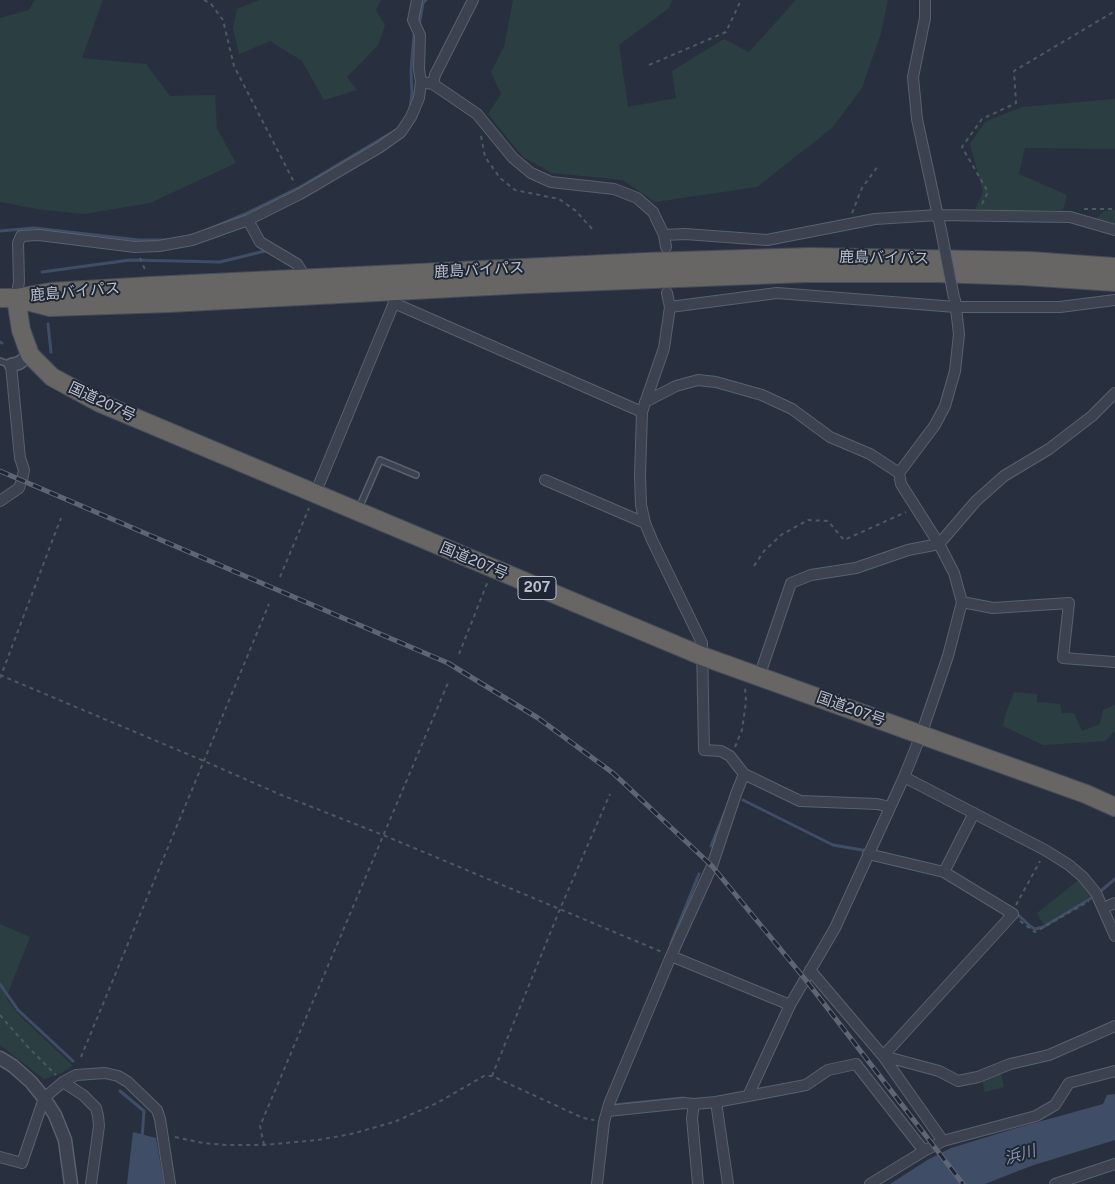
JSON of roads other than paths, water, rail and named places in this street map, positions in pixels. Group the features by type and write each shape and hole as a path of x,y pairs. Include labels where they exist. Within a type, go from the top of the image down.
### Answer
{"highway":[{"name":"鹿島バイパス","path":"8,298 69,291 306,278 395,290 810,257 1011,260 1115,267"},
{"name":"鹿島バイパス","path":"8,298 50,306 169,303 395,290 804,273 1024,276 1115,282"},
{"name":"国道207号","path":"8,298 30,355 52,377 100,402 702,656 1086,794 1115,807"}],"street":[{"path":"8,298 18,282 18,243 20,236 39,235 136,246 159,246 192,240 248,220 308,189 380,147 401,132 412,116 419,98 421,82 419,69 420,35 415,26 414,11 417,0"},
{"path":"433,84 435,75 473,0"},
{"path":"748,1096 790,1005 835,928 904,777 948,656 962,602 954,573 940,544 901,484 899,473 934,425 945,406 955,371 959,334 941,230 917,119 913,77 925,18 925,0"},
{"path":"421,82 433,84 477,114 513,158 531,173 551,182 614,188 637,198 652,212 664,235 666,247"},
{"path":"664,235 685,234 767,240 875,219 938,215 1070,217 1115,230"},
{"path":"248,220 260,242 297,264 306,278"},
{"path":"315,494 395,290 643,407"},
{"path":"667,293 670,307 664,348 643,407 640,475 642,505 645,523 702,643 704,750 721,751 730,756 744,774 800,801 890,806"},
{"path":"670,307 777,293 955,303 1060,306 1115,300"},
{"path":"0,501 19,488 24,470 20,458 6,363 19,363 30,355"},
{"path":"643,407 676,386 698,380 716,382 762,395 792,409 830,437 870,454 899,473"},
{"path":"751,674 791,583 811,575 856,568 908,550 940,544 976,501 1004,476 1049,449 1092,416 1115,393"},
{"path":"544,480 645,523"},
{"path":"962,602 993,608 1069,602 1063,658 1115,663"},
{"path":"597,1184 604,1122 608,1108 666,954 712,866 744,774"},
{"path":"904,777 1045,850 1069,865 1083,876 1096,895 1115,936"},
{"path":"945,870 974,813"},
{"path":"869,851 945,870 1014,911 883,1056"},
{"path":"1103,908 1115,902"},
{"path":"666,954 790,1005"},
{"path":"810,970 883,1056 943,1141"},
{"path":"883,1056 939,1070 958,1081 1010,1064 1049,1055 1115,1026"},
{"path":"0,1058 13,1066 31,1082 55,1115 65,1140 70,1181"},
{"path":"608,1108 716,1102 806,1085 828,1070 856,1064 924,1151"},
{"path":"870,1184 943,1141 1036,1116 1055,1105 1069,1083 1115,1071"},
{"path":"0,1157 22,1163 44,1098 63,1082 76,1075 105,1073 118,1076 128,1082 157,1110 170,1184"},
{"path":"63,1082 83,1095 96,1108 99,1126 91,1184"},
{"path":"716,1102 728,1184"},
{"path":"694,1104 692,1118 698,1184"},
{"path":"1055,1184 1115,1164"}],"lane":[{"path":"357,512 380,460 416,475"}],"water":[{"name":"浜川","path":"1115,1094 1115,1140 1031,1166 985,1184 890,1184 929,1159 951,1148 1103,1104 1107,1095"},
{"path":"133,1132 156,1138 164,1184 127,1184"}],"waterway":[{"path":"419,26 423,3 426,0"},
{"path":"410,109 412,93 411,70 416,31"},
{"path":"207,230 302,186 391,133"},
{"path":"0,231 34,228 139,240 167,240"},
{"path":"42,272 130,260 220,262 265,251"},
{"path":"48,324 51,352"},
{"path":"743,800 833,845 868,851"},
{"path":"711,846 726,809"},
{"path":"671,943 699,874"},
{"path":"1015,912 1035,929 1043,927 1096,895 1115,879"},
{"path":"0,984 18,1010 73,1061"},
{"path":"120,1091 144,1111 142,1139"},
{"path":"612,1105 683,1098"}],"railway":[{"path":"0,471 448,663 538,718 613,773 712,866 805,979 963,1184"}]}
